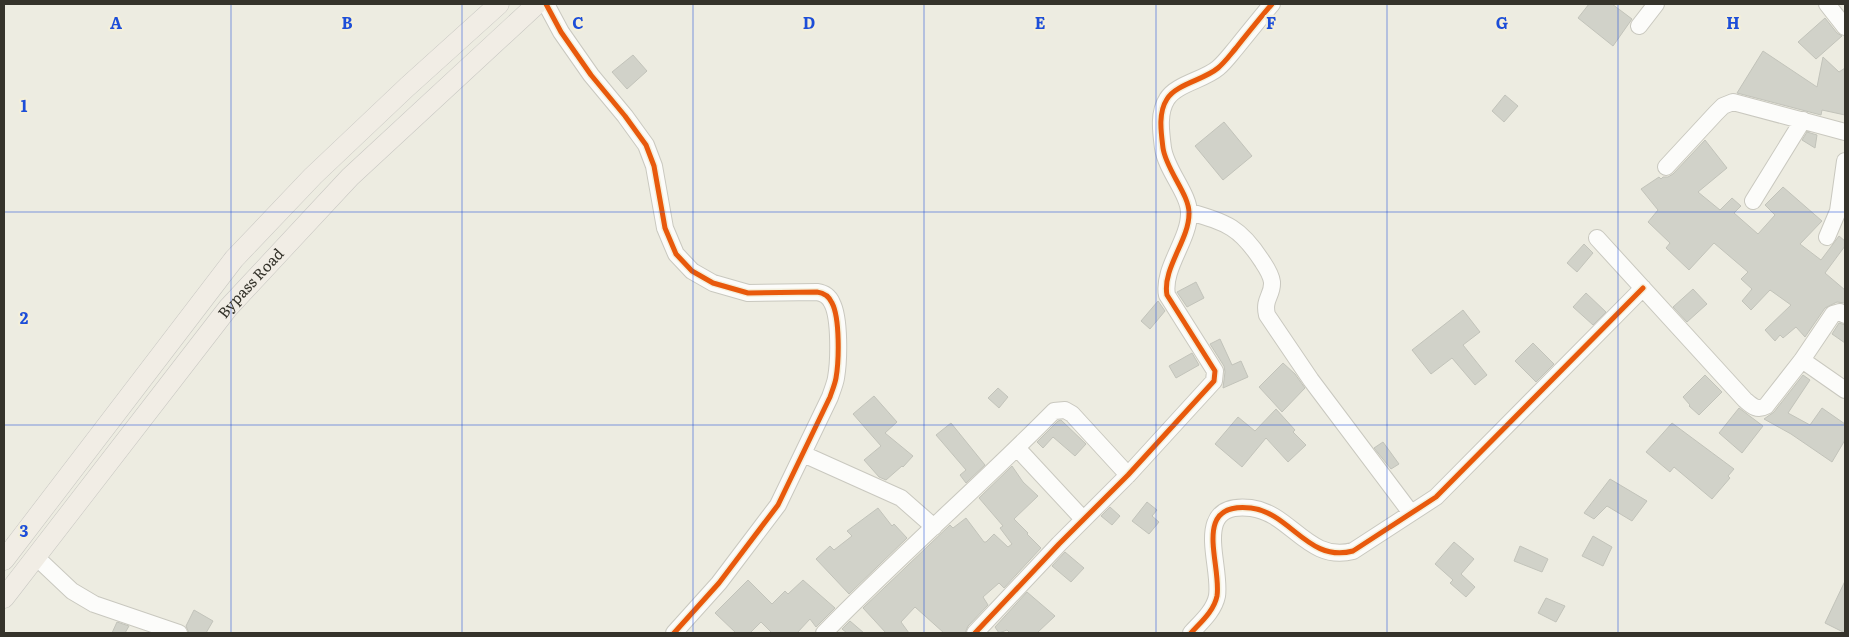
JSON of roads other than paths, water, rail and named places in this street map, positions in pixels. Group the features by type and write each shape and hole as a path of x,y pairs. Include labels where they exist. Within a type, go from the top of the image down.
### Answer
{"main road":[{"name":"Bypass Road","path":"4,560 234,259 320,169 407,86 499,4"},
{"name":"Bypass Road","path":"4,598 228,308 350,177 537,4"}],"street":[{"path":"546,4 561,32 591,76 625,116 646,145 654,166 665,228 676,254 692,271 713,283 748,293 823,293 829,297 833,304 838,322 836,379 830,397 778,504 719,583 674,633"},
{"path":"976,633 1083,519 1128,475 1211,385 1215,371 1167,295 1167,282 1187,226 1190,212 1188,204 1166,162 1163,149 1161,116 1167,98 1174,91 1203,78 1220,67 1272,4"},
{"path":"1639,26 1656,4"},
{"path":"1827,4 1845,28"},
{"path":"1666,167 1716,113 1728,103 1733,102 1845,132"},
{"path":"1753,201 1803,120"},
{"path":"1827,237 1842,212 1845,161"},
{"path":"1190,212 1220,221 1236,230 1250,243 1272,281 1266,301 1267,316 1311,380 1411,513"},
{"path":"1596,238 1745,400 1754,407 1761,409 1766,406 1802,360 1833,314 1840,312 1845,314"},
{"path":"1192,633 1213,607 1217,594 1213,538 1215,524 1221,515 1235,508 1252,508 1267,512 1309,543 1327,552 1340,554 1353,551 1442,490 1643,288"},
{"path":"1802,360 1845,390"},
{"path":"824,633 1054,411 1066,410 1072,414 1128,475"},
{"path":"1017,448 1083,519"},
{"path":"803,454 901,498 934,527"},
{"path":"36,558 72,591 94,604 178,633"}]}
